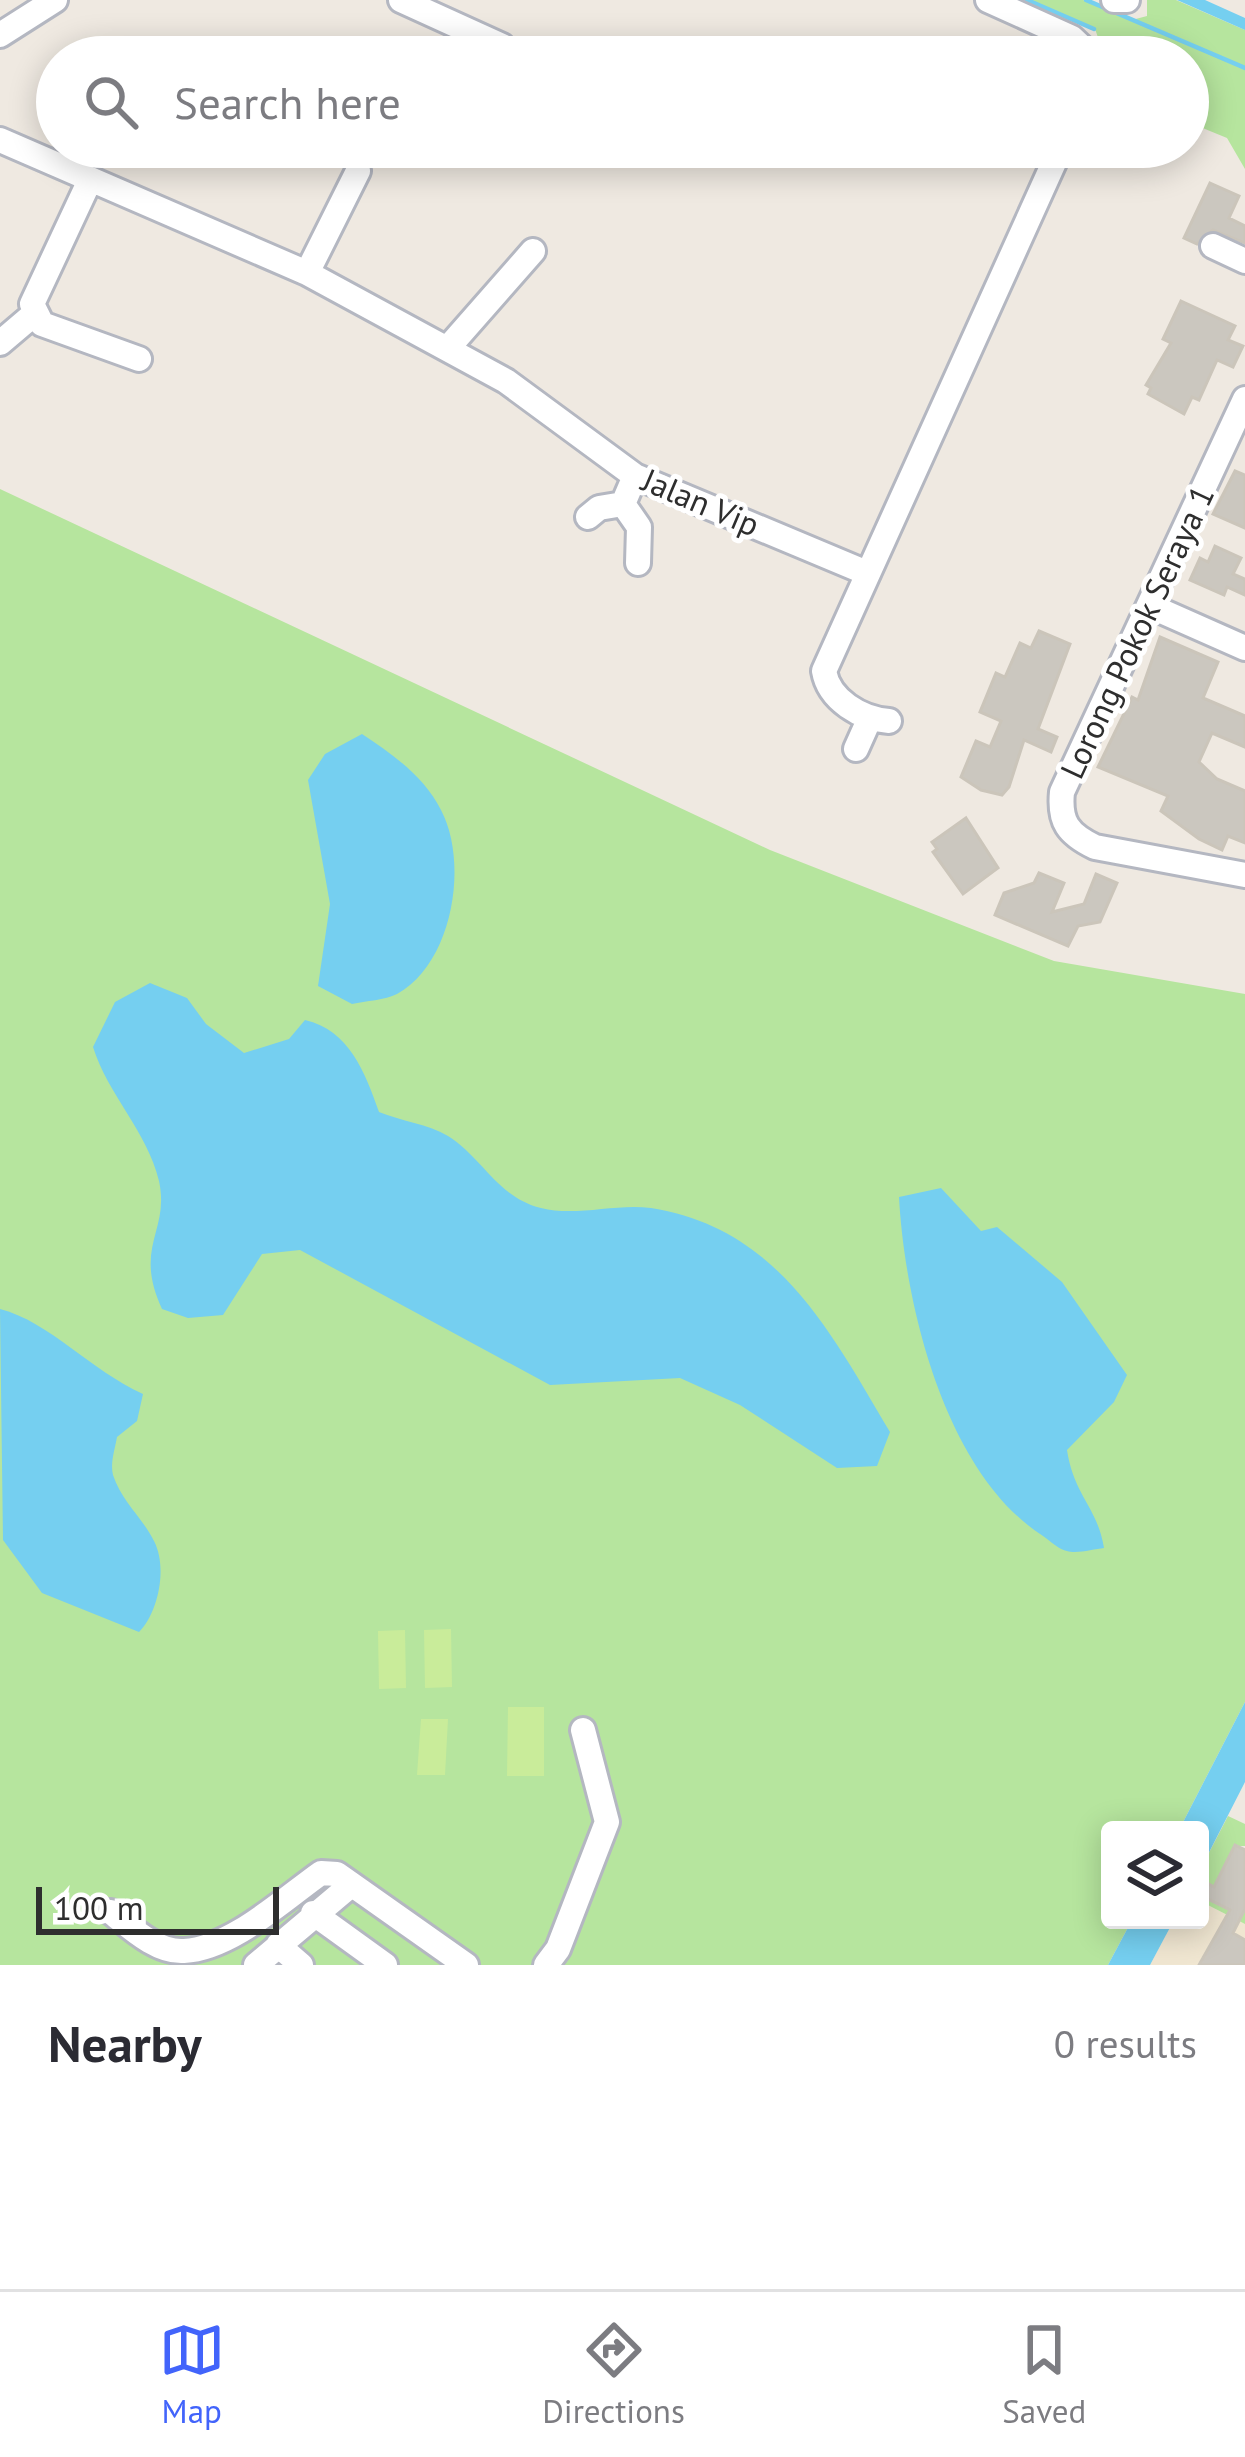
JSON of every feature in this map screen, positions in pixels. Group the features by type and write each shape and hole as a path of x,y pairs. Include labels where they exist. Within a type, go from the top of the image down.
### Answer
{"street":[{"path":"0,35 55,0"},
{"path":"401,0 480,36"},
{"path":"988,0 1068,36"},
{"path":"1114,0 1127,0"},
{"name":"Jalan Vip","path":"0,140 36,156"},
{"name":"Jalan Vip","path":"63,168 307,273 506,381 635,476 867,573"},
{"path":"856,748 879,720 827,688 824,670 1051,168"},
{"path":"307,273 358,171"},
{"path":"90,180 32,304 33,315 42,324 139,359"},
{"path":"1213,246 1245,261"},
{"path":"448,349 533,251"},
{"path":"0,343 33,315"},
{"name":"Lorong Pokok Seraya 1","path":"1245,399 1240,425 1063,792 1066,827 1094,848 1245,875"},
{"path":"623,504 635,476"},
{"path":"588,517 598,508 623,504"},
{"path":"623,504 639,527 638,563"},
{"path":"1150,606 1245,648"},
{"path":"545,1965 559,1949 607,1822 583,1730"},
{"path":"111,1912 161,1947 184,1951 220,1940 321,1873 337,1874 466,1965"},
{"path":"256,1965 351,1885"},
{"path":"313,1913 385,1965"},
{"path":"220,1940 246,1965"},
{"path":"278,1945 301,1965"}],"shaded area":[{"path":"1209,1906 1245,1924 1245,1965 1150,1965 1169,1929 1209,1929"}],"green space":[{"path":"1029,0 1083,0 1132,20 1147,16 1147,0 1176,0 1245,30 1245,169 1227,138 1209,131 1209,36 1098,36 1095,29"},
{"path":"0,489 770,850 1054,961 1245,994 1245,1702 1184,1821 1101,1821 1101,1929 1127,1929 1108,1965 0,1965"},
{"path":"451,1629 452,1687 425,1688 424,1630"},
{"path":"405,1630 406,1688 379,1689 378,1631"},
{"path":"508,1707 544,1707 544,1776 507,1776"},
{"path":"421,1719 448,1719 445,1775 417,1775"},
{"path":"1228,1816 1245,1824 1245,1846 1235,1846 1214,1887 1209,1885 1209,1853"},
{"path":"1209,1899 1241,1916 1245,1909 1245,1924 1209,1906"}],"water":[{"path":"1177,0 1205,0 1245,18 1245,30"},
{"path":"362,734 406,767 434,798 449,832 454,883 443,936 416,979 392,996 352,1004 318,986 330,904 308,780 325,754"},
{"path":"150,983 187,998 206,1024 244,1053 289,1039 305,1020 320,1025 353,1055 379,1112 448,1136 526,1203 568,1211 651,1208 695,1219 733,1237 796,1290 845,1357 890,1432 877,1466 837,1468 740,1405 680,1378 550,1385 300,1250 262,1254 223,1315 188,1318 162,1309 151,1270 160,1214 159,1181 146,1146 93,1047 115,1002"},
{"path":"941,1188 981,1231 997,1227 1062,1282 1127,1375 1114,1402 1067,1450 1104,1548 1067,1551 1043,1536 1009,1508 980,1472 956,1430 937,1384 910,1288 899,1197"},
{"path":"0,1309 36,1324 143,1394 137,1421 117,1437 112,1466 122,1493 154,1541 160,1564 156,1602 139,1632 42,1593 3,1540"},
{"path":"1245,1702 1245,1782 1209,1852 1209,1821 1184,1821"},
{"path":"1127,1929 1169,1929 1150,1965 1108,1965"}],"building":[{"path":"1210,183 1239,196 1229,218 1245,226 1245,243 1213,230 1197,244 1184,238"},
{"path":"1181,301 1235,326 1228,340 1243,346 1233,367 1217,360 1199,400 1192,397 1184,414 1148,394 1151,388 1146,385 1171,343 1163,339"},
{"path":"1235,471 1245,475 1245,528 1213,514"},
{"path":"1215,546 1241,558 1233,574 1245,579 1245,595 1227,587 1224,595 1190,580 1200,558 1208,562"},
{"path":"1039,631 1070,644 1038,729 1057,737 1051,752 1024,740 1009,787 1002,795 981,790 961,777 976,741 990,747 1001,721 980,712 996,673 1005,677 1020,643 1031,648"},
{"path":"1160,637 1218,662 1203,698 1245,716 1245,747 1212,733 1199,762 1217,779 1245,791 1245,843 1228,836 1222,850 1199,839 1161,811 1168,796 1098,767 1132,697 1138,700"},
{"path":"966,818 998,868 963,894 933,852 937,849 932,842"},
{"path":"1039,873 1064,883 1052,912 1084,904 1096,874 1117,883 1100,922 1078,926 1068,946 995,915 1004,893 1034,883"},
{"path":"1235,1845 1245,1850 1245,1909 1233,1933 1245,1940 1245,1965 1199,1965 1230,1910 1209,1900 1209,1884 1214,1887"}],"waterway":[{"path":"1027,0 1094,29"},
{"path":"1086,0 1170,36"},
{"path":"1209,53 1245,68"}]}
